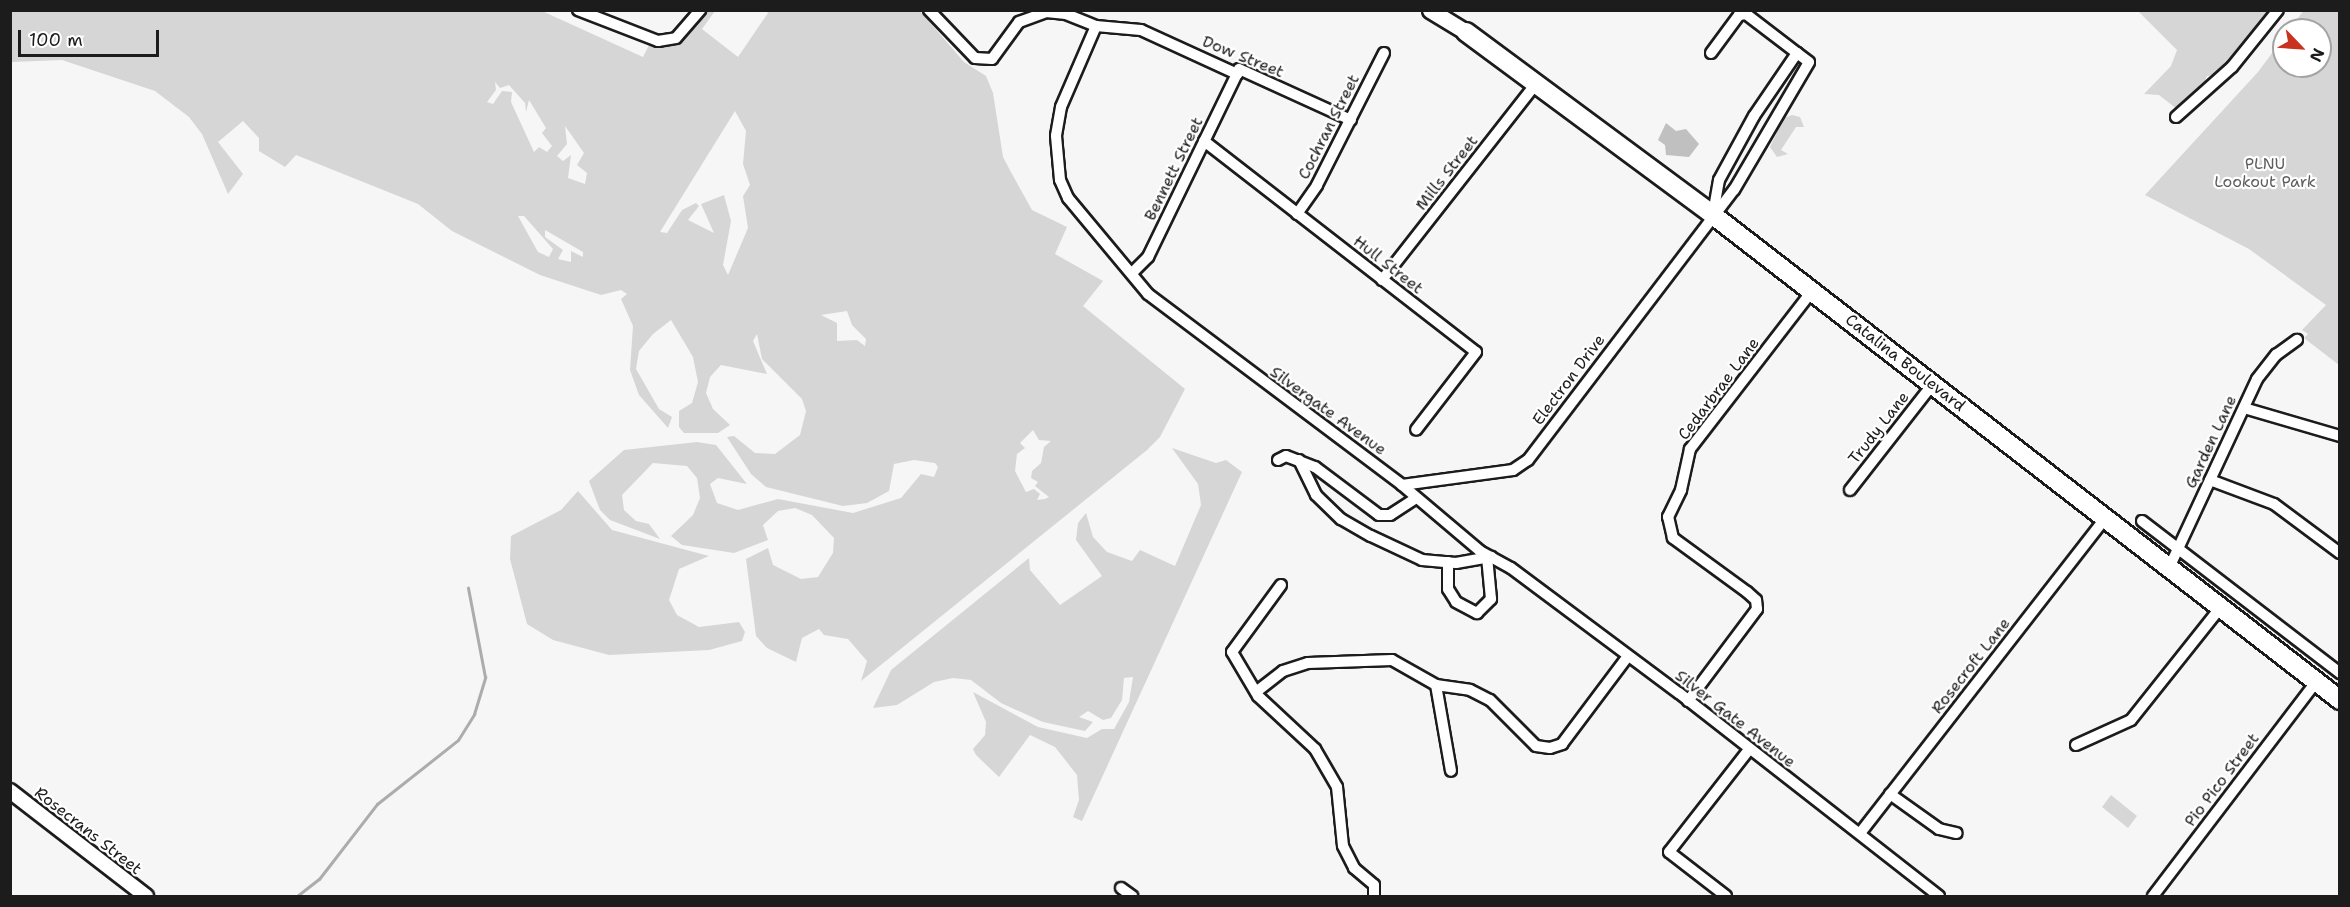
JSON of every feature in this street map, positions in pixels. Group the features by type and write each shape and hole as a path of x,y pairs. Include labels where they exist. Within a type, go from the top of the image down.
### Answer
{"main road":[{"path":"1430,10 1466,32"},
{"name":"Catalina Boulevard","path":"1466,32 1713,215 2340,700"}],"street":[{"path":"578,10 658,41 676,38 700,10"},
{"name":"Dow Street","path":"929,10 975,58 992,59 1019,22 1046,12 1096,26 1141,30 1237,74 1239,69 1351,120"},
{"path":"2176,117 2232,67 2278,10"},
{"path":"1711,53 1739,15 1746,14 1797,52"},
{"path":"1096,26 1061,107 1056,136 1060,180 1068,198 1132,273"},
{"name":"Cochran Street","path":"1297,214 1351,120 1384,52"},
{"name":"Electron Drive","path":"1402,485 1513,470 1528,460 1734,190 1809,62 1797,52 1754,116 1719,180 1713,215"},
{"name":"Bennett Street","path":"1132,273 1149,257 1237,74"},
{"name":"Mills Street","path":"1382,280 1535,85"},
{"name":"Hull Street","path":"1204,141 1476,352 1416,430"},
{"name":"Silvergate Avenue","path":"1132,273 1148,294 1402,485 1489,557 1511,568"},
{"name":"Cedarbrae Lane","path":"1688,701 1757,609 1756,600 1674,538 1668,516 1681,490 1690,449 1812,291"},
{"name":"Garden Lane","path":"2169,568 2244,408 2276,355 2297,340"},
{"name":"Trudy Lane","path":"1850,490 1932,385"},
{"path":"2244,408 2340,436"},
{"path":"1278,460 1286,456 1315,466 1379,515 1390,515 1416,498"},
{"path":"1299,460 1316,495 1341,519 1422,560 1448,562 1489,557 1491,600 1477,613 1456,602 1448,589 1448,562"},
{"path":"2210,480 2274,504 2340,553"},
{"name":"Rosecroft Lane","path":"1861,832 2105,519"},
{"path":"2142,521 2340,673"},
{"name":"Silver Gate Avenue","path":"1511,568 1688,701 1748,751 1861,832 1926,892 1939,897"},
{"path":"1281,585 1232,652 1256,692 1315,749 1337,787 1343,846 1354,868 1374,885 1374,897"},
{"path":"2076,745 2131,720 2220,608"},
{"path":"1256,692 1283,671 1308,663 1392,660 1436,685 1470,690 1490,700 1536,746 1550,748 1562,744 1628,656"},
{"name":"Pio Pico Street","path":"2153,897 2316,682"},
{"path":"1436,685 1451,771"},
{"path":"1725,897 1669,852 1748,751"},
{"name":"Rosecrans Street","path":"10,791 146,897"},
{"path":"1890,794 1939,829 1958,833"},
{"path":"1121,888 1131,897"}],"green space":[{"name":"PLNU Lookout Park","path":"2304,10 2339,11 2339,365 2304,338 2308,334 2302,330 2326,305 2249,249 2145,195 2258,72 2272,53 2272,78 2332,78 2332,18 2298,18"},
{"path":"10,11 542,11 643,57 649,45 683,37 706,11 715,11 702,29 738,57 768,13 766,11 920,11 964,62 986,76 993,93 1003,157 1012,174 1032,210 1067,227 1055,254 1103,281 1083,306 1185,389 1160,437 1147,450 861,681 867,661 848,639 824,635 819,629 802,638 796,662 767,648 756,636 746,559 768,548 773,565 801,579 818,577 833,553 834,538 812,515 795,508 778,511 763,525 768,540 734,553 682,545 671,536 693,515 700,498 697,478 687,466 653,463 622,495 624,510 636,521 649,524 660,539 610,520 600,510 589,481 624,450 697,442 716,445 747,484 718,478 710,484 717,503 738,510 778,499 853,513 901,498 921,474 934,477 938,467 935,463 914,460 894,464 889,491 867,503 843,506 766,487 751,474 727,437 734,436 755,453 775,454 800,435 806,411 802,399 762,359 757,334 753,341 767,374 721,365 710,377 706,393 713,409 730,425 718,433 684,433 679,427 679,411 692,403 698,382 693,357 671,320 653,334 639,351 636,369 659,409 672,417 668,428 639,395 630,370 633,326 621,299 627,294 621,290 601,295 540,275 452,231 418,204 296,155 285,167 259,151 259,138 243,121 218,142 243,174 228,194 202,134 189,117 155,91 62,60 12,62 10,55","holes":["495,82 500,88 509,85 525,103 526,112 529,100 546,128 542,133 552,146 547,152 539,147 534,152 511,102 512,92 502,91 493,104 487,102 496,90","735,111 746,131 743,164 750,185 743,196 748,228 728,275 723,265 731,221 724,195 701,204 714,233 688,220 699,206 696,203 682,210 667,233 660,232","565,126 584,153 577,165 587,173 585,184 568,178 571,155 563,161 557,156 567,144","518,216 524,216 553,249 549,257 538,252","545,230 583,252 583,257 571,251 571,262 558,259 563,250 545,237","847,311 852,325 866,339 865,346 857,340 837,341 837,323 821,315","1033,430 1039,440 1051,441 1044,447 1041,463 1032,471 1031,478 1038,482 1035,486 1049,497 1045,499 1037,500 1040,494 1034,489 1026,492 1015,471 1017,454 1025,448 1020,443"]},
{"path":"2138,11 2274,11 2219,75 2207,76 2202,88 2177,109 2159,95 2144,94 2171,66 2177,50"},
{"path":"1792,115 1800,117 1804,127 1796,127 1781,150 1788,154 1777,157 1770,147 1784,118"},
{"path":"1172,448 1216,463 1226,460 1242,472 1082,821 1073,817 1079,800 1077,775 1055,747 1030,735 999,777 976,755 973,749 985,735 986,722 973,692 1038,727 1087,738 1102,729 1114,729 1129,702 1133,677 1124,678 1122,700 1111,718 1103,720 1088,711 1079,717 1093,722 1085,731 1043,722 1001,703 971,680 953,678 934,682 897,705 873,708 891,670 1029,558 1030,570 1060,605 1102,576 1076,540 1078,523 1086,513 1093,537 1107,552 1132,561 1140,550 1175,566 1201,505 1198,484"},
{"path":"578,491 612,530 709,556 679,569 669,600 677,615 699,627 739,622 745,632 742,641 709,650 609,655 553,640 527,624 510,559 511,536 561,510"},
{"path":"2111,795 2137,816 2128,828 2102,807"}],"building":[{"path":"1666,123 1676,131 1686,129 1699,144 1689,157 1666,155 1665,145 1658,140"}],"waterway":[{"path":"297,896 319,879 377,804 458,740 474,714 485,677 468,588"}]}
